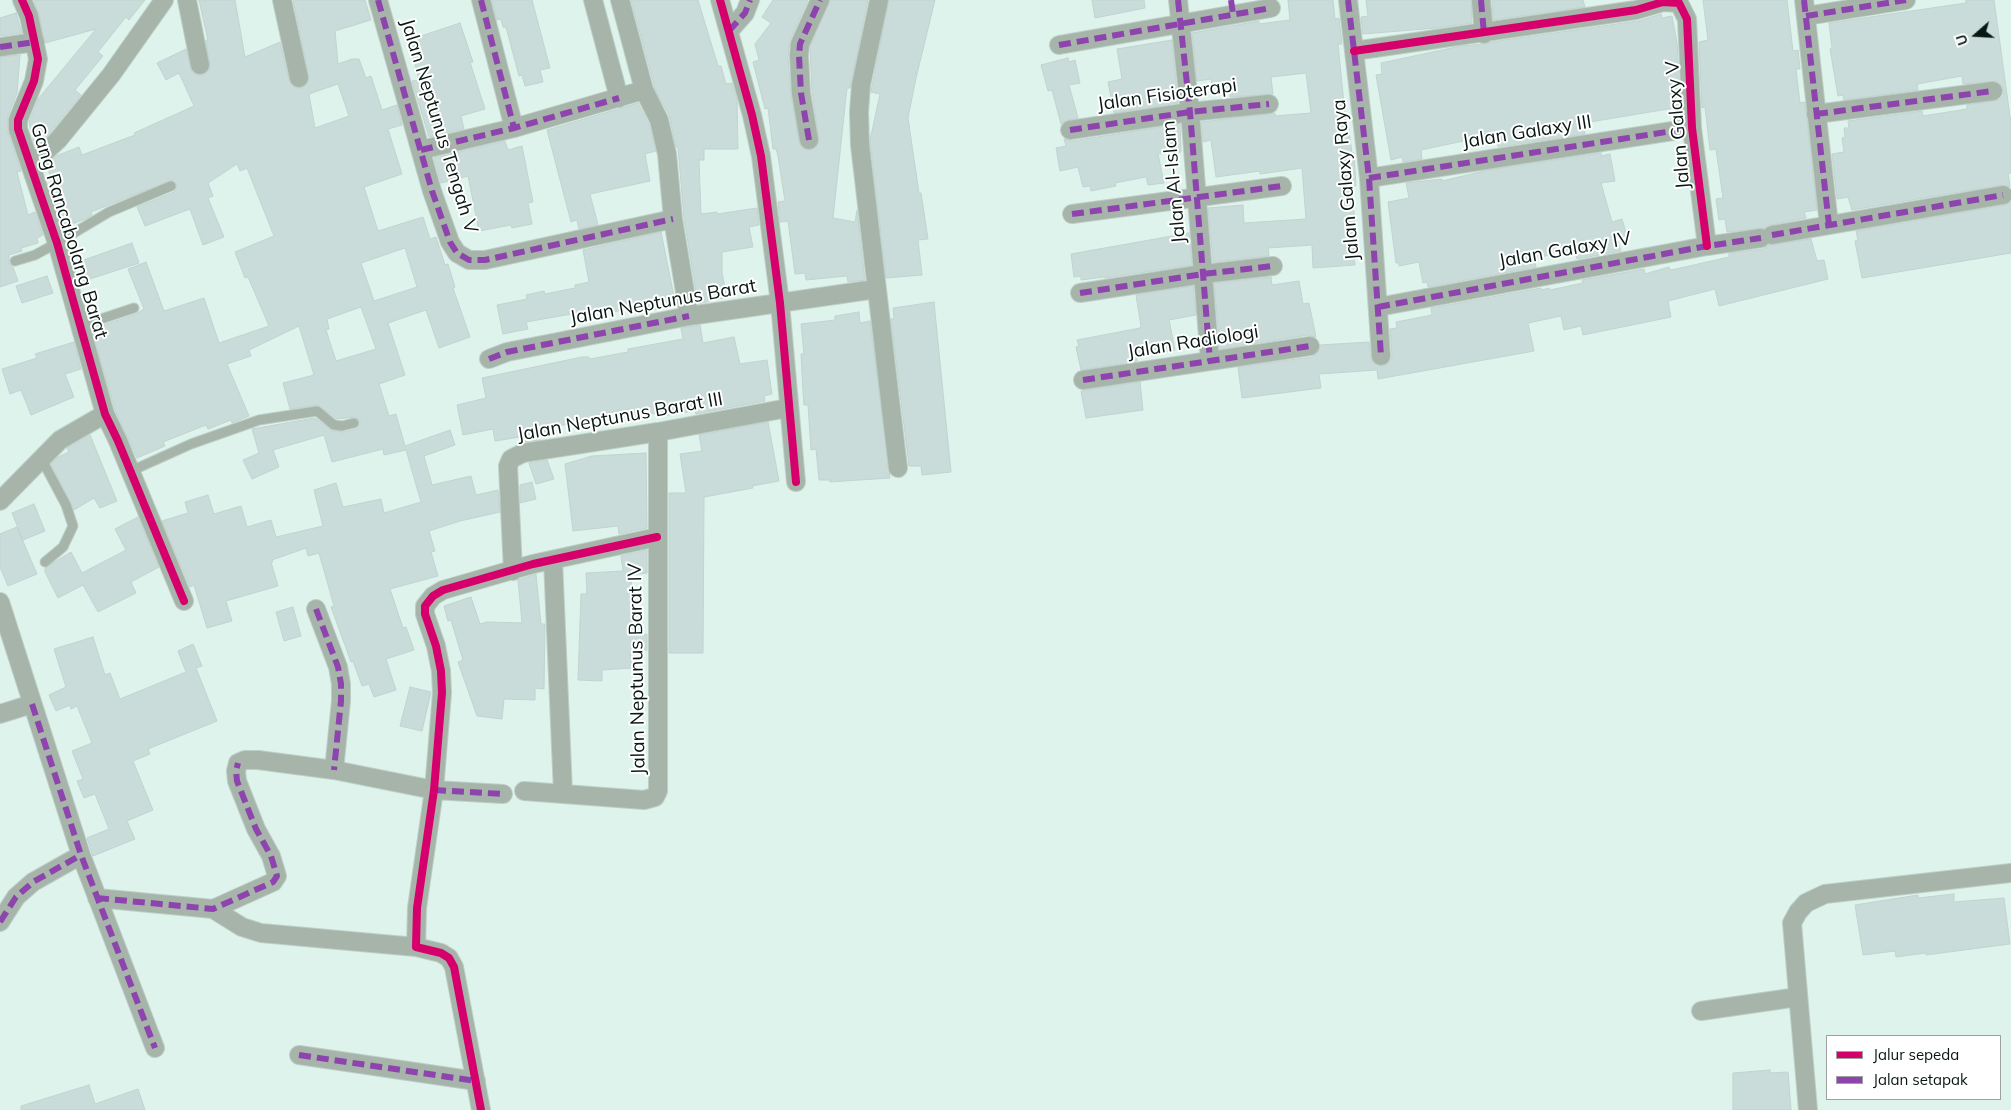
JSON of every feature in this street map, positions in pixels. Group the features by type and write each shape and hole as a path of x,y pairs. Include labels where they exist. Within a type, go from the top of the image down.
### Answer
{"street":[{"name":"Gang Rancabolang Barat","path":"22,0 29,16 38,58 34,81 18,120 18,129 57,243 105,414 131,471 184,601"},
{"path":"31,165 58,140 111,75 164,0"},
{"path":"187,0 200,65"},
{"path":"282,0 299,78"},
{"name":"Jalan Neptunus Tengah V","path":"378,0 432,191 450,242 457,253 469,260 485,260 673,219"},
{"path":"482,0 514,128"},
{"path":"593,0 619,98"},
{"path":"620,0 644,90 659,120 667,154 673,219 689,316"},
{"path":"720,0 752,115 761,156 780,303 796,482"},
{"path":"729,31 745,13 750,0"},
{"path":"809,140 801,93 799,56 800,44 820,0"},
{"path":"879,0 861,85 859,112 860,145 898,468"},
{"name":"Jalan Al-Islam","path":"1178,0 1190,112 1210,361"},
{"name":"Jalan Galaxy Raya","path":"1348,0 1369,178 1381,356"},
{"path":"1354,51 1484,34 1481,0"},
{"path":"1829,226 1805,8 1906,0"},
{"name":"Jalan Galaxy V","path":"1484,34 1636,10 1663,2 1672,1 1679,3 1687,19 1692,128 1707,246"},
{"path":"1059,45 1180,24 1232,7 1270,8"},
{"path":"0,47 35,42"},
{"path":"421,150 514,128 644,90"},
{"path":"1816,114 1992,91"},
{"name":"Jalan Fisioterapi","path":"1070,130 1190,112 1270,104"},
{"name":"Jalan Galaxy III","path":"1369,178 1692,128"},
{"path":"1072,214 1282,186"},
{"name":"Jalan Galaxy IV","path":"1378,307 1707,246 2003,195"},
{"path":"1080,293 1203,274 1274,266"},
{"name":"Jalan Neptunus Barat","path":"489,359 507,352 689,316 876,289"},
{"name":"Jalan Radiologi","path":"1083,380 1310,346"},
{"name":"Jalan Neptunus Barat III","path":"514,570 508,466 511,459 523,453 658,432 788,408"},
{"path":"0,501 60,440 105,414"},
{"name":"Jalan Neptunus Barat IV","path":"563,793 644,800 654,797 660,786 657,537 658,432"},
{"path":"416,946 417,908 434,790 442,693 437,655 425,614 425,606 433,596 443,590 553,560 657,537"},
{"path":"524,791 563,793 553,560"},
{"path":"0,603 81,855 155,1048"},
{"path":"316,609 338,667 341,684 334,770"},
{"path":"0,714 32,704"},
{"path":"212,909 273,882 277,876 271,856 256,829 240,790 236,771 238,764 245,760 334,770 434,790 503,794"},
{"path":"0,922 16,897 33,882 81,855"},
{"path":"1808,1110 1792,922 1806,902 1825,894 2011,873"},
{"path":"97,898 212,909 242,927 261,933 416,946 435,950 449,958 456,972 481,1110"},
{"path":"1701,1011 1798,997"},
{"path":"299,1055 476,1082"}],"lane":[{"path":"15,261 35,255 109,212 171,186"},
{"path":"80,326 134,308"},
{"path":"131,471 191,444 259,420 317,411 334,425 342,426 354,423"},
{"path":"41,458 66,504 72,526 63,547 45,562"}],"building":[{"path":"34,0 145,0 129,20 126,17 98,52 103,56 75,90 81,95 50,133 35,147 29,122 38,99 96,29 45,43"},
{"path":"199,0 235,0 245,57 280,42 289,81 295,88 301,88 306,85 309,76 293,0 365,0 371,20 335,31 338,64 352,59 359,59 366,78 371,76 382,110 397,105 402,125 388,129 402,174 364,187 378,231 423,217 430,239 436,237 445,265 448,264 455,287 453,288 470,337 439,348 426,310 388,323 405,375 379,384 389,416 396,414 405,446 450,430 455,445 424,456 432,485 471,476 476,495 498,490 500,512 460,521 429,531 435,551 431,552 438,576 390,589 403,628 406,627 414,650 386,659 396,690 374,697 369,684 362,686 353,661 351,662 331,607 334,606 319,553 308,556 306,548 272,560 278,586 226,601 232,621 207,628 194,585 190,587 162,521 188,513 185,502 208,495 214,514 241,506 247,527 271,520 276,537 323,526 314,490 336,483 343,507 381,499 384,513 421,502 406,450 384,455 383,449 332,462 324,435 273,450 279,467 252,479 243,460 259,453 252,429 315,418 333,431 344,432 356,429 360,425 360,421 356,417 337,419 318,405 290,409 283,383 314,375 299,326 249,350 251,356 227,364 249,416 232,423 231,420 208,429 206,425 163,442 165,446 137,458 115,410 92,329 136,314 144,309 128,269 146,262 164,311 204,298 219,343 269,326 248,277 245,278 235,252 274,236 247,168 240,171 237,164 208,183 213,196 208,198 224,237 203,245 190,209 145,226 137,207 174,192 177,186 172,180 91,212 92,215 87,218 63,228 55,204 61,202 46,165 56,156 79,147 82,155 135,135 134,133 194,106 179,73 166,80 157,63 186,49 192,72 197,75 203,75 210,69 206,40 208,40","holes":["338,84 349,116 315,128 309,94","405,248 417,287 374,301 361,263","361,307 376,349 336,361 326,330 329,329 327,319"]},
{"path":"492,0 532,0 550,68 540,70 543,82 525,86 522,75 519,76 506,27 503,27 501,19 497,20"},
{"path":"631,0 698,0 718,66 721,66 726,84 732,83 737,101 738,149 704,149 704,160 699,160 701,214 717,212 717,214 757,208 759,225 749,227 753,247 722,252 722,273 727,297 698,304 684,218 678,147 676,147 669,115 655,89"},
{"path":"773,0 808,0 790,40 788,57 791,95 799,142 801,147 810,150 816,148 819,139 812,92 810,47 830,0 868,0 850,88 847,88 833,218 855,222 857,210 865,280 848,282 847,276 806,280 805,273 795,274 788,221 780,222 778,202 785,201 778,156 776,149 773,149 768,108 765,109 753,62 759,60 755,44 771,23 762,17"},
{"path":"889,0 935,0 908,118 928,239 918,240 922,275 886,278 870,140 880,94 871,92"},
{"path":"1092,0 1144,0 1145,8 1095,18"},
{"path":"1288,0 1333,0 1335,19 1339,18 1342,44 1338,44 1346,124 1348,124 1352,153 1354,153 1356,186 1351,187 1359,256 1354,256 1355,265 1313,268 1312,245 1268,248 1269,256 1213,262 1208,208 1243,205 1244,223 1306,219 1302,168 1260,174 1260,171 1216,177 1211,140 1203,142 1201,122 1275,113 1275,116 1311,113 1306,73 1271,77 1273,94 1230,97 1229,83 1212,85 1211,79 1197,81 1192,33 1259,21 1259,24 1290,20"},
{"path":"1366,0 1471,0 1472,23 1363,34 1361,17 1368,16"},
{"path":"1492,0 1583,0 1585,7 1493,20"},
{"path":"1703,0 1787,0 1793,51 1798,50 1800,69 1796,69 1800,103 1805,102 1817,210 1804,212 1806,218 1770,225 1764,228 1727,232 1725,219 1719,220 1716,199 1723,198 1716,149 1710,150 1705,107 1702,108 1699,42 1708,40"},
{"path":"1966,0 1994,0 2011,124 2011,173 2008,173 2010,187 2001,185 1852,210 1848,197 1837,199 1832,154 1844,152 1842,138 1845,137 1844,128 1849,128 1848,121 1922,111 1923,116 1967,109 1967,105 1999,100 2003,96 2004,90 1997,81 1963,84 1962,76 1917,84 1918,90 1844,100 1843,95 1838,96 1830,49 1832,48 1829,23 1966,3"},
{"path":"16,13 22,33 0,36 0,18"},
{"path":"1661,14 1662,18 1672,16 1677,43 1681,112 1675,114 1674,108 1584,123 1585,134 1498,147 1497,137 1488,139 1487,136 1421,150 1422,159 1403,162 1402,157 1391,160 1376,75 1382,74 1381,63 1461,46 1638,21"},
{"path":"460,23 473,62 470,62 485,109 461,116 464,129 429,137 412,81 419,80 409,40"},
{"path":"1172,40 1178,103 1114,113 1108,82 1122,79 1117,49"},
{"path":"20,55 17,93 8,116 7,129 21,171 17,172 28,215 35,212 43,235 37,238 38,243 21,248 22,251 9,255 9,263 13,267 18,281 0,287 0,57"},
{"path":"1068,58 1069,62 1075,60 1080,83 1069,85 1078,118 1061,124 1052,90 1048,91 1041,65"},
{"path":"638,103 649,124 656,151 645,154 650,181 590,194 598,225 579,229 577,220 571,222 547,130"},
{"path":"1180,124 1181,152 1158,154 1164,183 1148,185 1146,177 1115,183 1116,186 1091,191 1090,186 1083,187 1078,167 1060,171 1056,148 1066,146 1064,139 1072,141"},
{"path":"505,141 508,150 522,146 533,202 528,203 532,224 512,228 511,225 479,231 468,176 441,183 434,158"},
{"path":"1601,153 1601,156 1610,154 1615,181 1601,183 1612,222 1622,219 1627,236 1617,238 1621,251 1577,259 1574,248 1534,259 1536,267 1428,287 1427,282 1423,283 1419,262 1399,266 1399,263 1396,263 1388,202 1409,198 1406,183 1442,179 1442,181 1488,170"},
{"path":"2011,202 2011,253 1862,278 1855,241 1858,240 1856,231 2005,205"},
{"path":"661,232 676,306 647,311 646,306 613,312 612,307 526,322 528,329 503,334 497,305 527,299 526,295 544,291 545,294 575,288 575,285 589,282 583,250"},
{"path":"1189,233 1192,265 1105,278 1081,280 1081,276 1074,277 1071,254"},
{"path":"1811,239 1817,261 1824,260 1828,279 1719,306 1715,289 1668,301 1671,317 1583,335 1581,326 1564,330 1561,316 1528,323 1534,351 1378,379 1377,370 1319,374 1321,388 1242,398 1238,367 1312,357 1317,354 1320,345 1369,342 1372,362 1381,367 1386,365 1392,356 1390,329 1397,328 1396,322 1432,315 1431,308 1541,288 1542,290 1549,288 1550,290 1583,283 1582,280 1644,269 1645,274 1669,267 1670,270 1676,269 1729,257 1729,253 1763,249 1769,245"},
{"path":"132,243 139,263 84,281 78,262"},
{"path":"47,276 53,293 22,303 16,286"},
{"path":"1271,277 1272,285 1299,281 1303,304 1309,303 1316,337 1308,335 1220,349 1214,283"},
{"path":"1193,286 1196,315 1169,320 1175,350 1137,357 1137,361 1081,370 1076,347 1079,346 1077,340 1140,328 1136,295"},
{"path":"934,302 951,472 922,475 921,466 909,466 891,319 894,319 893,308"},
{"path":"859,312 860,323 870,321 890,478 830,482 830,480 819,480 816,449 811,450 808,405 804,405 801,354 804,354 801,324 835,320 835,316"},
{"path":"700,325 703,343 734,337 740,364 767,360 772,394 764,396 765,401 696,414 695,411 662,416 662,412 632,417 631,409 596,415 597,418 549,428 549,431 537,433 540,440 522,442 520,437 495,441 493,429 463,435 457,405 486,398 482,378 582,357 589,357 590,359 628,352 628,349 683,339 681,328"},
{"path":"74,342 81,369 65,374 74,397 31,415 21,390 10,394 2,369 37,358 35,354"},
{"path":"1140,382 1143,410 1086,418 1081,391"},
{"path":"768,422 779,481 704,497 703,653 669,653 669,493 686,493 680,454 702,451 699,435"},
{"path":"90,435 117,501 100,508 94,498 74,510 51,464 58,457 69,452 67,448"},
{"path":"646,453 647,528 619,534 618,526 573,531 565,464 592,456"},
{"path":"547,460 554,479 536,484 529,463"},
{"path":"532,482 536,499 520,503 520,485"},
{"path":"34,504 45,531 23,540 12,513"},
{"path":"138,517 159,567 131,582 136,593 98,612 83,585 58,598 45,572 45,568 71,552 82,573 126,550 115,529"},
{"path":"17,527 37,574 8,586 0,567 0,534"},
{"path":"647,550 647,573 631,575 634,635 647,634 647,650 630,651 632,668 602,670 602,681 578,680 581,594 587,594 586,573 623,571 621,556"},
{"path":"536,574 541,624 545,624 544,689 535,688 535,700 504,699 502,719 477,716 458,662 463,660 451,620 448,621 444,606 471,597 480,624 487,622 522,623 518,580"},
{"path":"293,607 301,636 284,641 276,612"},
{"path":"93,637 105,675 110,673 120,699 186,672 178,651 193,644 202,666 196,668 217,721 148,749 150,754 133,761 153,810 127,821 135,839 93,856 87,838 109,829 95,794 84,798 77,781 83,779 72,751 92,743 77,706 71,709 70,705 56,711 49,695 66,687 54,649"},
{"path":"410,687 431,692 422,731 400,726"},
{"path":"1954,894 1954,902 2004,898 2010,944 1926,955 1926,953 1896,957 1895,951 1863,955 1855,905 1918,895 1918,898"},
{"path":"1770,1070 1770,1073 1788,1072 1791,1110 1733,1110 1733,1073"},
{"path":"89,1085 95,1104 138,1089 145,1110 21,1110 21,1106"}],"marked path":[{"path":"378,0 432,191 450,242 457,253 469,260 485,260 673,219"},
{"path":"481,0 514,128"},
{"path":"729,31 745,13 750,0"},
{"path":"809,140 801,93 799,56 800,44 820,0"},
{"path":"1178,0 1190,112 1210,361"},
{"path":"1231,0 1233,14"},
{"path":"1348,0 1369,178 1381,356"},
{"path":"1481,0 1484,34"},
{"path":"1804,0 1829,225"},
{"path":"1806,16 1906,0"},
{"path":"1059,45 1271,8"},
{"path":"0,47 35,42"},
{"path":"1816,114 1993,91"},
{"path":"421,150 514,128 619,98"},
{"path":"1070,130 1190,112 1269,104"},
{"path":"1369,178 1692,128"},
{"path":"1072,214 1282,186"},
{"path":"1772,235 2003,195"},
{"path":"1378,307 1707,246 1761,238"},
{"path":"1080,293 1203,274 1273,266"},
{"path":"489,359 507,352 689,316"},
{"path":"1083,380 1310,346"},
{"path":"316,609 338,667 341,684 334,770"},
{"path":"32,704 81,855 155,1048"},
{"path":"97,898 213,909 273,882 277,876 271,856 256,829 237,781 236,771 238,763"},
{"path":"434,790 503,794"},
{"path":"0,922 16,897 33,882 81,855"},
{"path":"299,1055 476,1081"}],"cycle path":[{"path":"22,0 29,16 38,59 34,81 18,120 18,129 57,243 105,414 184,601"},
{"path":"720,0 752,115 761,156 780,303 796,482"},
{"path":"1354,51 1636,10 1663,2 1679,3 1687,19 1692,128 1707,246"},
{"path":"481,1110 454,967 449,958 441,953 416,947 417,908 434,790 442,693 441,671 436,646 425,614 425,606 433,596 443,590 533,564 657,537"}]}
